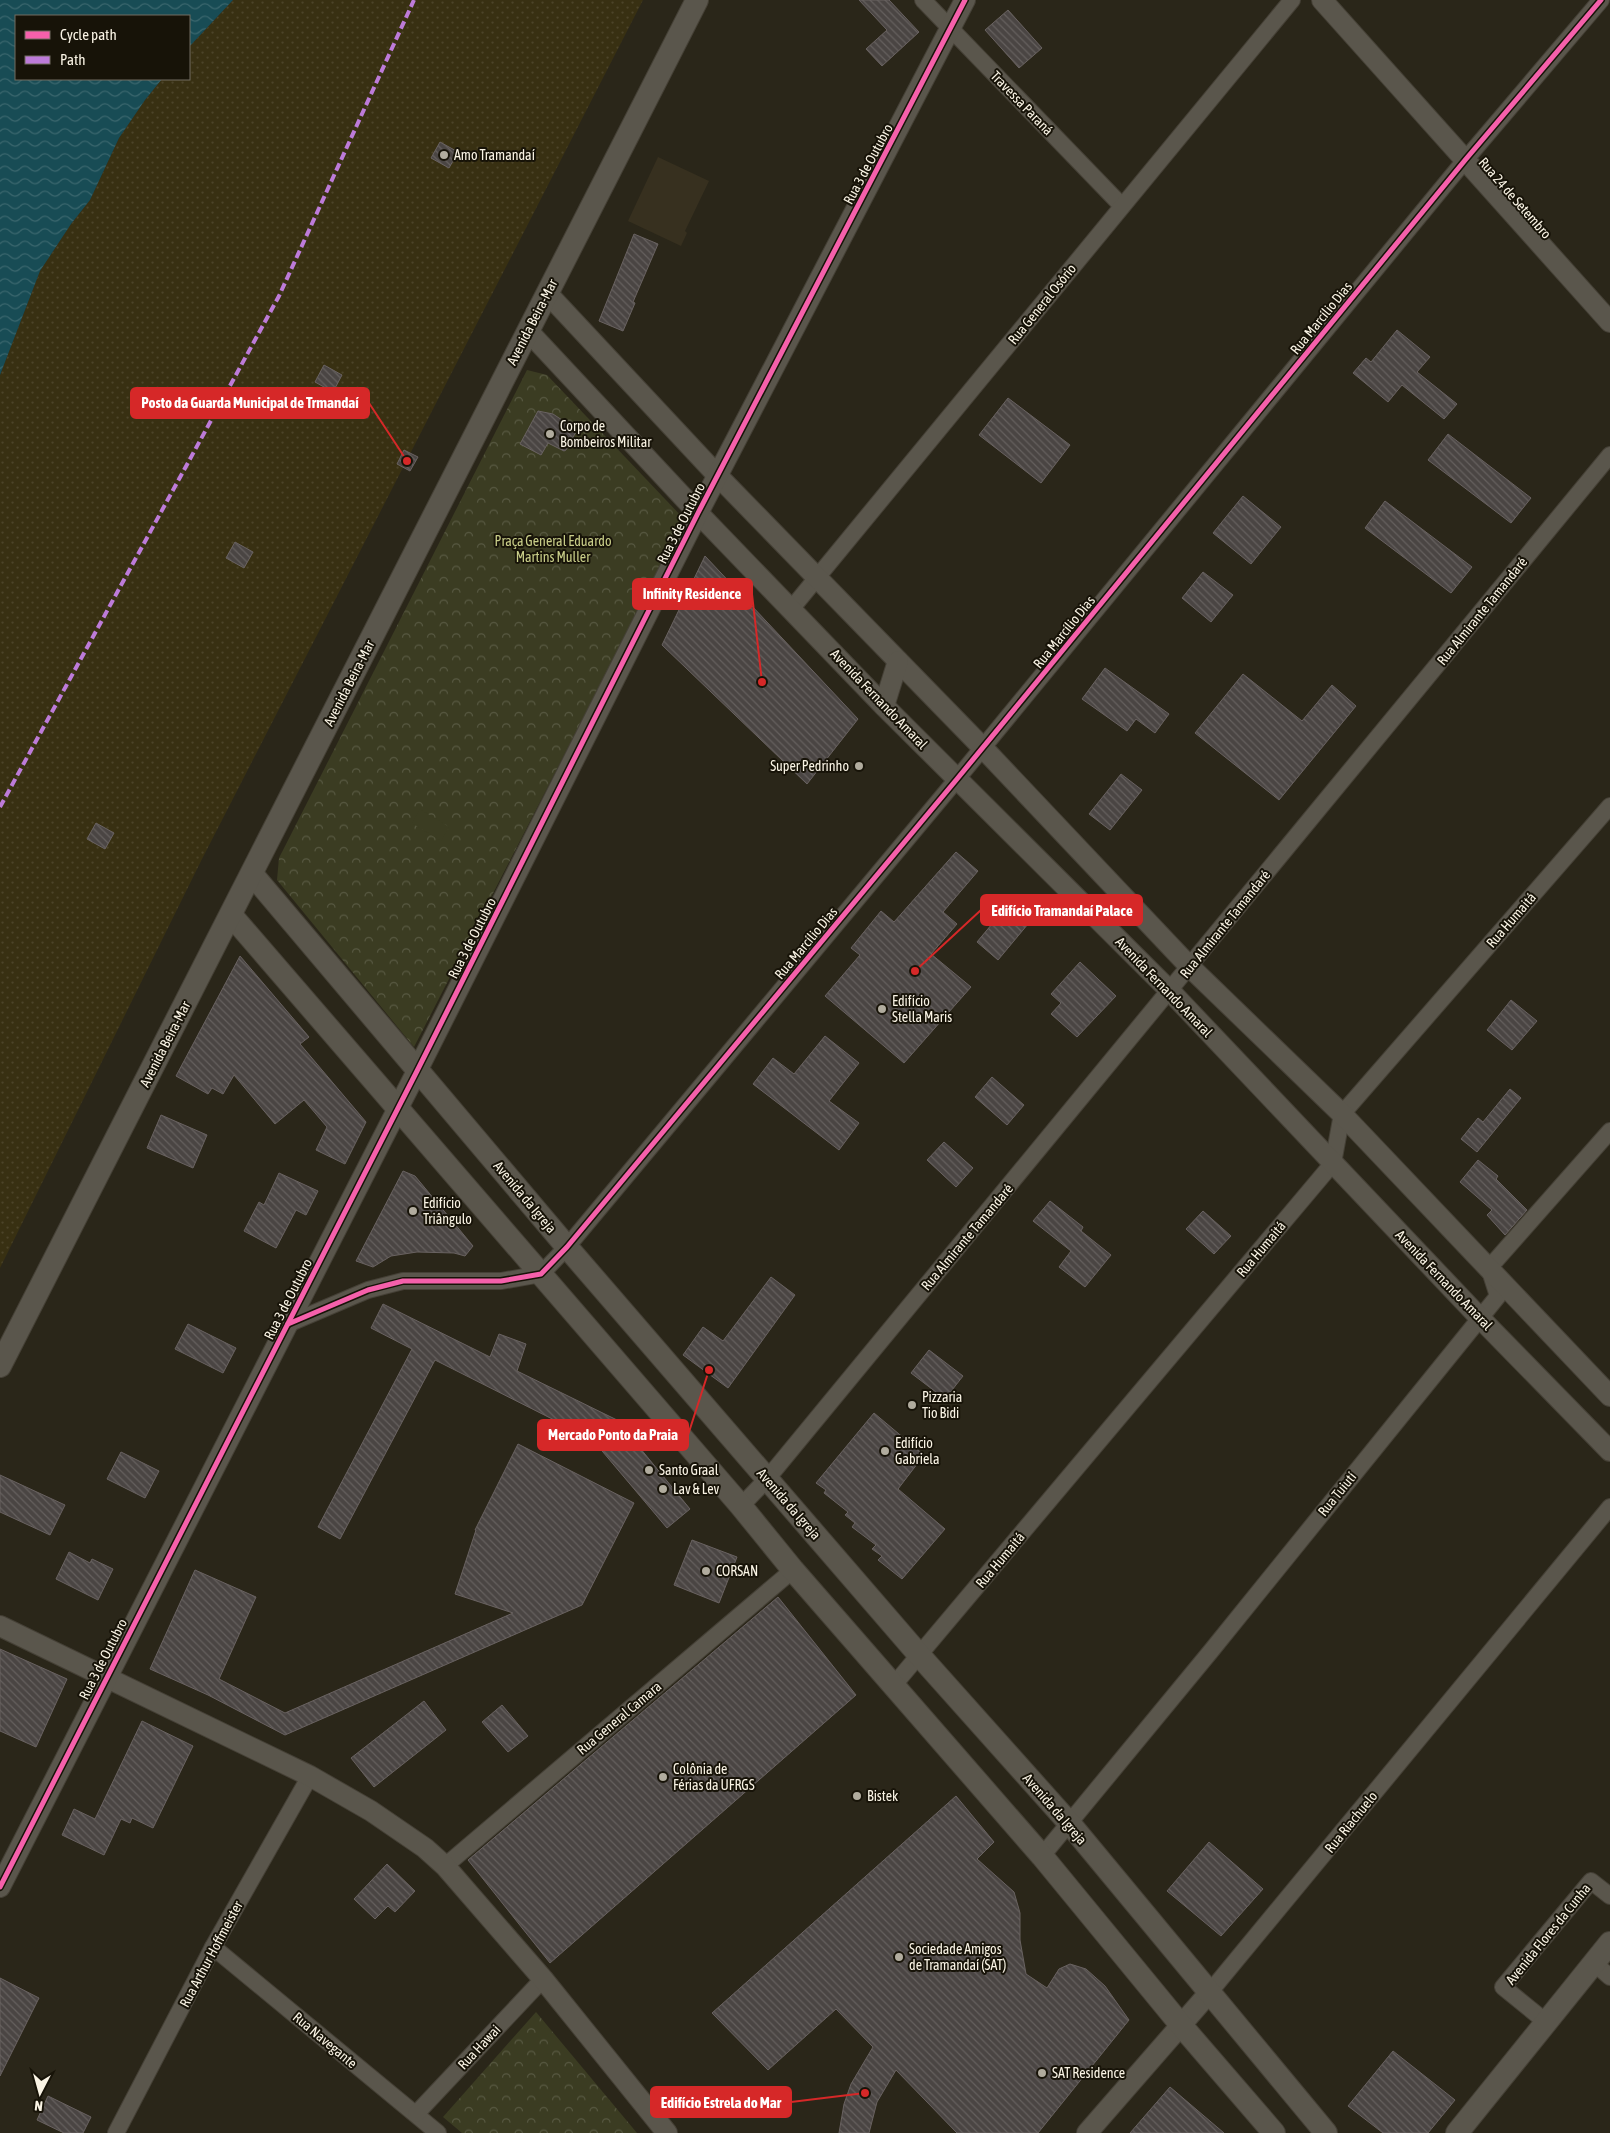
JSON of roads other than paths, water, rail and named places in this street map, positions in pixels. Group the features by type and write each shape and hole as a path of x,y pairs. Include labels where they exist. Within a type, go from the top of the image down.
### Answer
{"main road":[{"name":"Avenida Beira-Mar","path":"0,1366 697,0"},
{"name":"Avenida da Igreja","path":"252,874 417,1071 767,1479 920,1656 1070,1824 1326,2133"},
{"path":"231,916 741,1506 793,1570 893,1686 1042,1856 1180,2024 1274,2133"},
{"path":"1457,2133 1546,2022 1602,1970 1610,1943"}],"street":[{"name":"Travessa Paraná","path":"923,0 1122,206"},
{"name":"Rua 3 de Outubro","path":"0,1887 417,1071 698,513 965,0"},
{"name":"Rua General Osório","path":"792,608 1292,0"},
{"name":"Rua 24 de Setembro","path":"1322,0 1610,322"},
{"name":"Rua Marcílio Dias","path":"541,1274 567,1246 983,748 1466,159 1601,0"},
{"path":"547,293 718,476 983,748 1190,967 1342,1114 1610,1396"},
{"name":"Avenida Fernando Amaral","path":"528,331 698,513 792,608 884,706 1170,991 1479,1317 1610,1451"},
{"name":"Rua Almirante Tamandaré","path":"741,1506 767,1479 1610,455"},
{"path":"884,706 898,661"},
{"name":"Rua Humaitá","path":"893,1686 1333,1164 1342,1114 1610,806"},
{"path":"1490,1268 1610,1131"},
{"name":"Rua Tuiutí","path":"1042,1856 1070,1824 1479,1317 1498,1296 1490,1268"},
{"path":"288,1324 368,1290 403,1281 501,1281 541,1274"},
{"name":"Rua Riachuelo","path":"1087,2133 1180,2024 1209,1994 1610,1506"},
{"name":"Rua General Camara","path":"445,1866 793,1570"},
{"path":"0,1626 310,1776 371,1811 425,1848 445,1866 543,1979 668,2133"},
{"name":"Rua Arthur Hoffmeister","path":"116,2133 213,1947 310,1776"},
{"name":"Avenida Flores da Cunha","path":"1546,2022 1503,1987 1591,1881 1610,1896"},
{"name":"Rua Navegante","path":"213,1947 438,2133"},
{"name":"Rua Hawai","path":"416,2114 543,1979"}],"water":[{"path":"0,0 233,0 190,46 190,15 15,15 15,80 161,80 119,138 90,200 71,224 40,271 0,375"}],"place":[{"name":"Amo Tramandaí","path":"444,155"},
{"name":"Corpo de Bombeiros Militar","path":"550,434"},
{"name":"Posto da Guarda Municipal de Trmandaí","path":"407,461"},
{"name":"Infinity Residence","path":"762,682"},
{"name":"Super Pedrinho","path":"859,766"},
{"name":"Edifício Tramandaí Palace","path":"915,971"},
{"name":"Edifício Stella Maris","path":"882,1009"},
{"name":"Edifício Triângulo","path":"413,1211"},
{"name":"Mercado Ponto da Praia","path":"709,1370"},
{"name":"Pizzaria Tio Bidi","path":"912,1405"},
{"name":"Edifício Gabriela","path":"885,1451"},
{"name":"Santo Graal","path":"649,1470"},
{"name":"Lav & Lev","path":"663,1489"},
{"name":"CORSAN","path":"706,1571"},
{"name":"Colônia de Férias da UFRGS","path":"663,1777"},
{"name":"Bistek","path":"857,1796"},
{"name":"Sociedade Amigos de Tramandaí (SAT)","path":"899,1957"},
{"name":"SAT Residence","path":"1042,2073"},
{"name":"Edifício Estrela do Mar","path":"865,2093"}],"park label":[{"name":"Praça General Eduardo Martins Muller","path":"553,550"}]}
